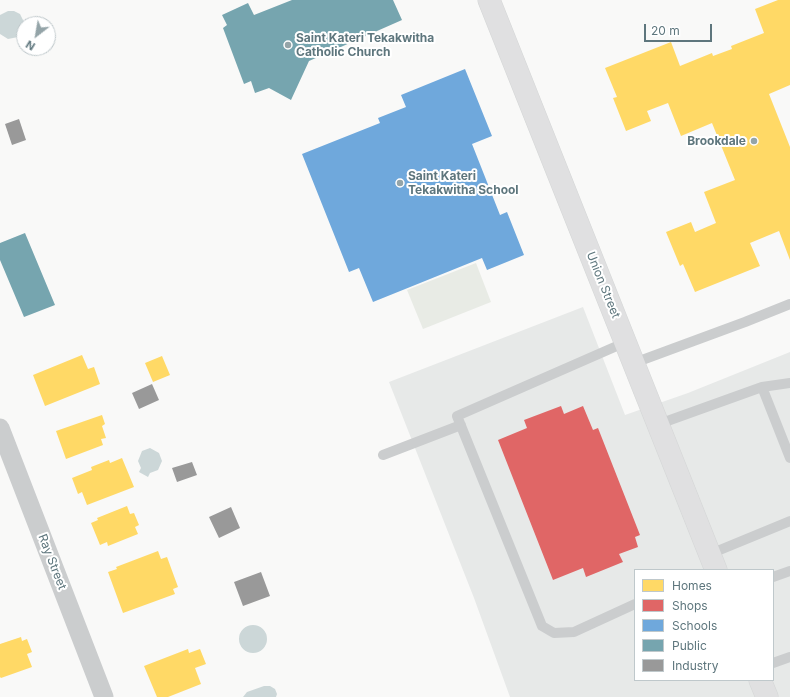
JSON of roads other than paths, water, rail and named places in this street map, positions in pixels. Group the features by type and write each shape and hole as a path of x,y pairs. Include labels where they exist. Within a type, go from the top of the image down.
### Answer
{"main road":[{"name":"Union Street","path":"489,0 659,424 713,565"},
{"path":"760,681 767,697"}],"street":[{"name":"Ray Street","path":"0,428 104,697"}],"lane":[{"path":"634,363 790,304"},
{"path":"626,342 457,416 542,626 554,633 574,632 634,604"},
{"path":"659,424 762,387 790,383"},
{"path":"762,387 790,458"},
{"path":"383,455 461,424"},
{"path":"713,565 790,521"},
{"path":"774,577 790,570"},
{"path":"774,663 790,657"}],"place":[{"name":"Saint Kateri Tekakwitha Catholic Church","path":"288,45"},
{"name":"Brookdale","path":"754,141"},
{"name":"Saint Kateri Tekakwitha School","path":"400,183"}]}
